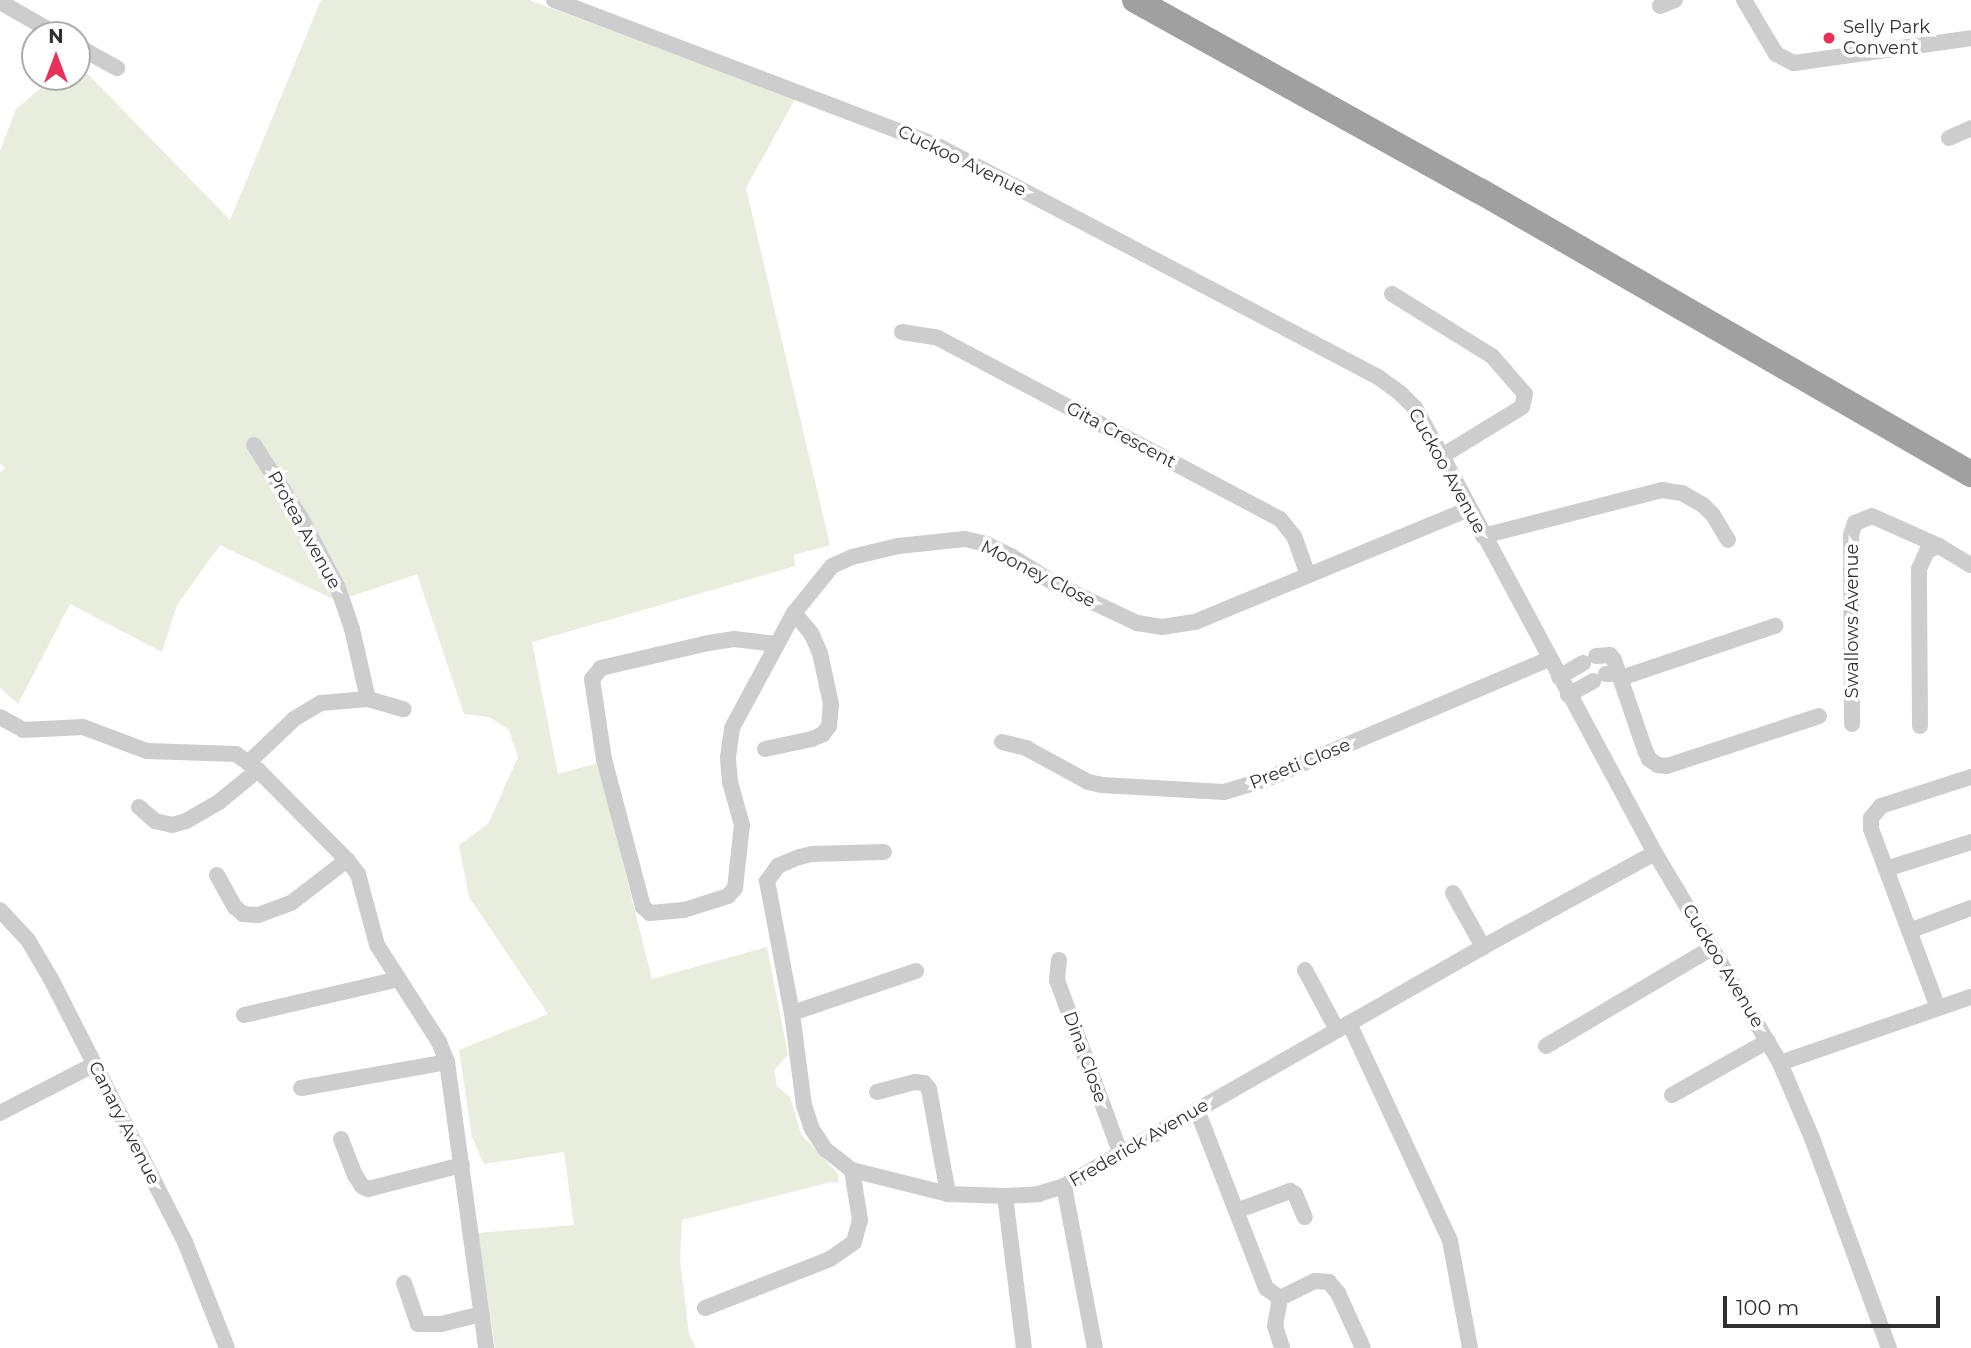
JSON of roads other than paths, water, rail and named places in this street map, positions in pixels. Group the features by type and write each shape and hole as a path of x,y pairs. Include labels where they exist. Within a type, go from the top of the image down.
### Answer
{"highway":[{"path":"1135,0 1492,198 1971,474"}],"street":[{"name":"Cuckoo Avenue","path":"554,0 890,126 971,162 1073,219 1391,385 1415,408 1655,853 1780,1063 1812,1138 1889,1348"},
{"path":"1744,0 1776,54 1794,64 1971,38"},
{"path":"0,2 33,21"},
{"path":"91,54 117,68"},
{"path":"1949,138 1971,128"},
{"path":"1392,294 1492,356 1525,394 1522,407 1441,456"},
{"name":"Gita Crescent","path":"902,332 938,338 1280,519 1294,536 1308,575"},
{"name":"Protea Avenue","path":"254,445 301,518 338,588 352,629 368,699"},
{"path":"1483,536 1662,490 1682,493 1703,505 1713,515 1728,540"},
{"name":"Mooney Close","path":"776,644 734,639 704,644 601,668 592,679 602,750 643,907 650,913 661,914 728,896 739,877 742,825 730,782 729,743 735,722 794,613 832,566 852,557 898,546 944,539 965,539 986,544 1057,585 1151,628 1195,622 1469,509"},
{"name":"Swallows Avenue","path":"1852,724 1851,535 1855,523 1872,516 1939,546 1971,565"},
{"path":"1920,726 1919,569 1922,556 1939,546"},
{"path":"765,749 812,740 823,734 829,726 831,704 820,653 811,633 794,613"},
{"path":"1568,695 1607,678 1774,626"},
{"path":"1559,677 1590,660 1609,655 1607,678 1649,759 1658,765 1667,766 1819,716"},
{"name":"Preeti Close","path":"1002,742 1026,748 1088,782 1224,792 1264,780 1549,659"},
{"path":"139,807 155,821 172,825 186,821 219,802 306,709 321,703 368,699 404,709"},
{"path":"0,717 23,730 83,727 132,749 236,754 253,766 358,874 377,945 439,1042 447,1062 486,1348"},
{"path":"1938,1008 1871,829 1871,818 1875,810 1971,777"},
{"path":"1886,869 1971,842"},
{"name":"Frederick Avenue","path":"884,852 812,854 788,860 771,873 768,891 792,1013 804,1105 812,1129 825,1149 852,1170 948,1194 1005,1196 1038,1194 1064,1186 1483,947 1655,853"},
{"path":"217,876 235,907 243,914 258,915 274,912 291,903 347,860"},
{"path":"1453,893 1483,947"},
{"path":"1909,931 1971,908"},
{"name":"Canary Avenue","path":"0,909 28,940 185,1242 227,1348"},
{"path":"1546,1046 1713,948"},
{"name":"Dina Close","path":"1059,960 1057,980 1121,1152"},
{"path":"1306,970 1343,1027 1443,1223 1458,1276 1470,1348"},
{"path":"792,1013 916,971"},
{"path":"244,1015 399,979"},
{"path":"1780,1063 1971,997"},
{"path":"1672,1095 1768,1041"},
{"path":"301,1088 447,1062"},
{"path":"0,1113 93,1065"},
{"path":"877,1092 915,1082 924,1083 929,1090 948,1194"},
{"path":"1197,1110 1266,1288 1280,1298"},
{"path":"341,1139 355,1175 362,1186 368,1189 462,1165"},
{"path":"705,1308 830,1259 854,1242 860,1220 852,1170"},
{"path":"1064,1186 1095,1348"},
{"path":"1236,1211 1290,1191 1295,1194 1305,1217"},
{"path":"1005,1196 1024,1348"},
{"path":"1280,1298 1315,1281 1329,1282 1338,1293 1363,1348"},
{"path":"404,1283 418,1324 427,1327 482,1314"},
{"path":"1280,1298 1275,1326 1282,1348"}],"place":[{"name":"Selly Park Convent","path":"1829,38"}]}
